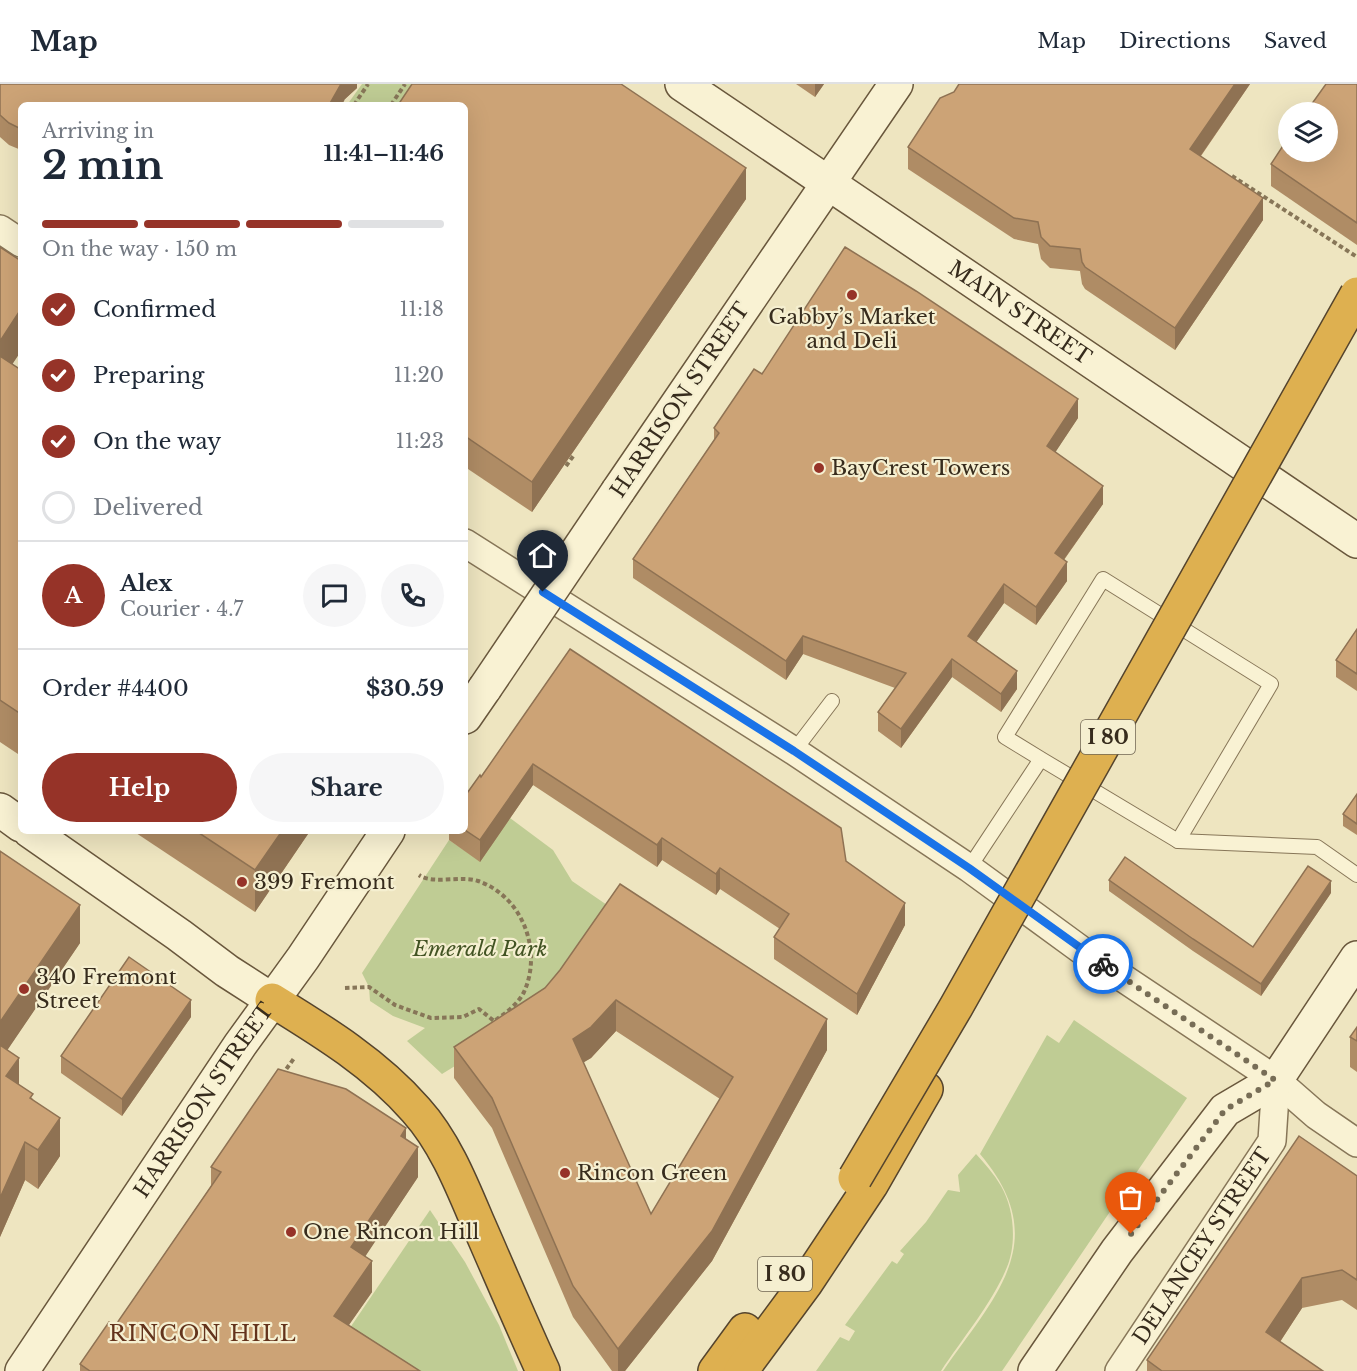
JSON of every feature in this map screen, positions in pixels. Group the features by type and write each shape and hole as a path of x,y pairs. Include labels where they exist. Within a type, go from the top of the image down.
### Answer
{"highway":[{"name":"I 80","path":"715,1371 861,1168 956,1007 1357,294"},
{"name":"I 80","path":"741,1371 806,1283 871,1185 1357,326"},
{"path":"273,1000 375,1069 418,1112 447,1157 543,1371"},
{"path":"758,1371 806,1283"}],"main road":[{"name":"MAIN STREET","path":"682,84 1357,541"},
{"name":"HARRISON STREET","path":"468,712 896,84"},
{"path":"0,810 18,823"},
{"path":"34,834 227,971 273,1000"},
{"name":"HARRISON STREET","path":"22,1371 240,1045 386,834"},
{"path":"1035,1371 1118,1251 1225,1110 1275,1080 1357,958"}],"street":[{"path":"0,229 18,241"},
{"path":"468,545 794,751 969,868 1084,952 1275,1080 1316,1115 1357,1143"},
{"name":"DELANCEY STREET","path":"1119,1371 1272,1141 1275,1080"}],"lane":[{"path":"1179,841 1271,684 1103,579 1005,737 1179,841 1317,847 1357,875"},
{"path":"794,751 832,701"},
{"path":"969,868 1041,759"}],"path":[{"path":"356,102 368,84"},
{"path":"393,102 405,84"},
{"path":"1232,176 1357,257"},
{"path":"566,466 574,455"},
{"path":"345,988 369,987 395,1005 431,1018 463,1017 479,1009 494,1021 509,1011 523,993 530,969 530,945 524,922 512,904 496,890 477,881 454,878 424,879 419,875"},
{"path":"282,1075 295,1057"}],"green space":[{"path":"362,84 433,84 421,102 349,102"},
{"name":"Emerald Park","path":"510,818 553,850 572,881 607,905 567,959 560,988 541,1013 442,1074 407,1041 425,1028 393,1016 370,1001 369,987 362,973 449,840 480,861"},
{"path":"1074,1020 1187,1098 1002,1371 943,1371 997,1292 1009,1267 1015,1241 1013,1214 1002,1185 980,1154 1047,1035 1059,1043"},
{"path":"976,1154 1001,1186 1009,1205 1013,1226 1012,1247 1007,1267 994,1294 941,1371 816,1371 840,1337 849,1341 855,1331 845,1325 892,1261 897,1264 904,1254 900,1251 926,1222 948,1190 960,1192 958,1175"},
{"path":"430,1210 465,1262 499,1325 518,1371 380,1371 339,1344"}],"building":[{"path":"0,84 341,84 331,102 18,102 18,128 0,115"},
{"path":"412,84 621,84 746,168 532,482 468,438 468,102 400,102"},
{"path":"959,84 1235,84 1190,149 1263,198 1175,328 1085,267 1080,249 1050,246 1041,237 1038,222 1014,218 908,147 940,98 954,92"},
{"path":"1326,84 1357,84 1357,223 1271,164 1278,153 1278,162 1338,162 1338,102 1313,102"},
{"path":"0,247 18,259 18,314 0,341"},
{"path":"845,247 916,291 1078,399 1047,446 1103,486 1055,553 1067,562 1036,607 1004,584 968,636 1017,671 1001,694 952,659 901,729 878,712 906,673 803,636 786,661 633,559 719,433 714,428 754,369 762,374"},
{"path":"0,356 18,368 18,712 0,700"},
{"path":"1357,629 1357,674 1336,660"},
{"path":"570,649 841,828 846,861 905,903 857,994 774,937 789,914 720,868 716,874 662,838 657,845 533,764 480,840 468,832 468,792 480,775 481,777"},
{"path":"1357,794 1357,824 1343,814"},
{"path":"201,834 280,834 255,870"},
{"path":"0,851 80,905 0,1022"},
{"path":"1125,857 1253,947 1308,866 1331,881 1261,984 1109,880"},
{"name":"Rincon Green","path":"620,884 827,1019 712,1231 618,1349 573,1286 492,1098 454,1047 545,988","holes":["616,1000 733,1077 651,1214 573,1039 591,1027"]},
{"path":"129,957 191,1000 122,1099 61,1056"},
{"path":"1357,1027 1357,1041 1350,1037"},
{"path":"0,1045 19,1058 6,1076 33,1094 30,1098 60,1118 38,1150 25,1142 0,1198"},
{"name":"One Rincon Hill","path":"278,1069 346,1089 406,1128 401,1136 418,1147 351,1247 372,1261 334,1316 420,1371 90,1371 80,1364 109,1322 115,1326 221,1172 211,1167"},
{"path":"1299,1136 1357,1176 1357,1280 1342,1270 1302,1278 1266,1332 1323,1371 1162,1371 1147,1360"}],"way so far":[{"path":"1103,964 1275,1080 1225,1110 1131,1234"}],"place":[{"name":"Gabby’s Market and Deli","path":"852,295"},
{"name":"BayCrest Towers","path":"819,468"},
{"name":"399 Fremont","path":"242,882"},
{"name":"340 Fremont Street","path":"24,989"},
{"name":"Rincon Green","path":"565,1173"},
{"name":"One Rincon Hill","path":"291,1232"}],"district":[{"name":"RINCON HILL","path":"203,1333"}],"route":[{"path":"543,592 794,751 969,868 1103,964"}]}
